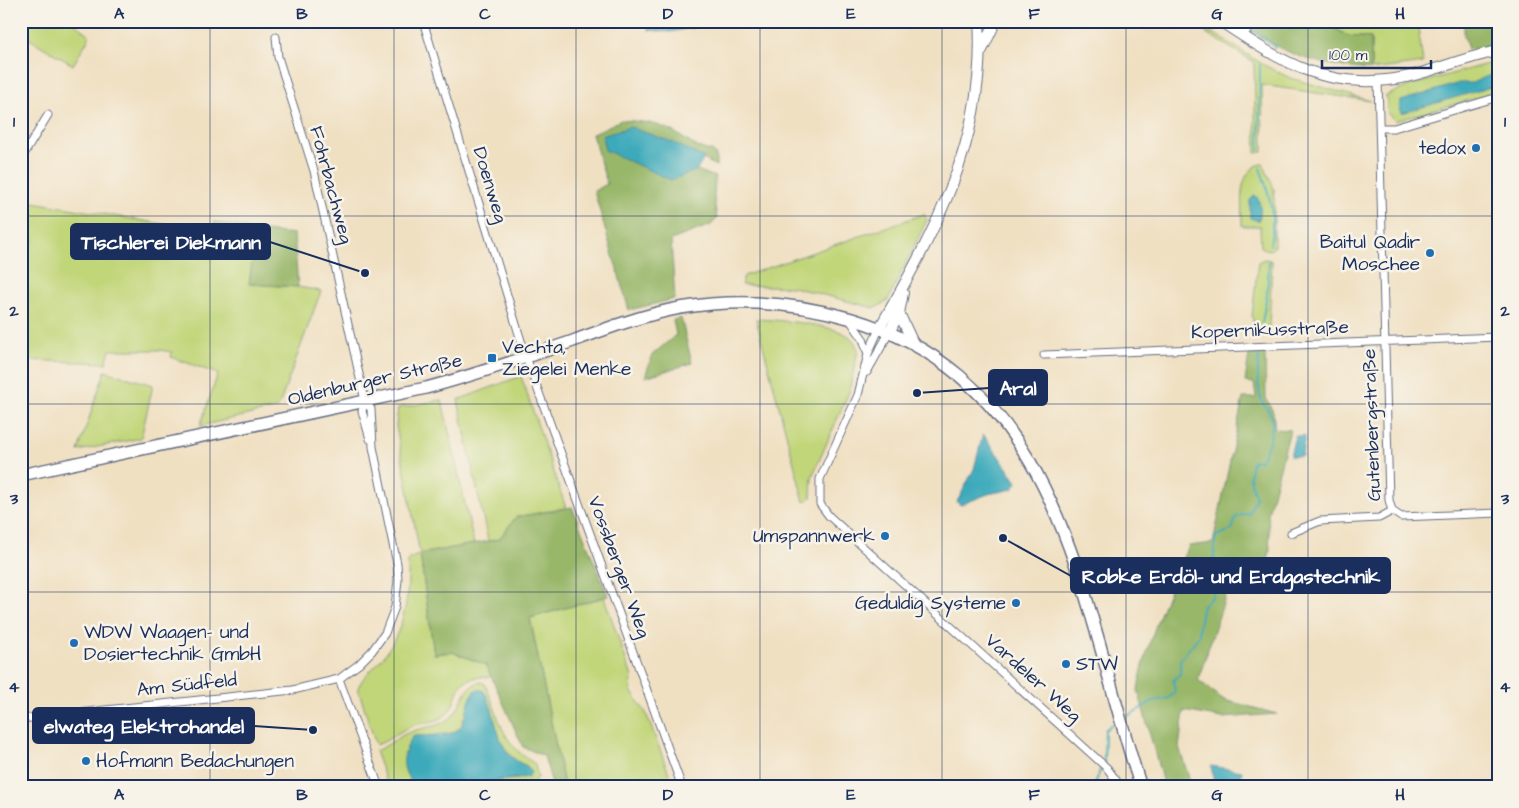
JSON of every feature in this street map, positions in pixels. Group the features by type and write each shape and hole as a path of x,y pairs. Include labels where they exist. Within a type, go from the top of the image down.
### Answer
{"main road":[{"path":"884,331 954,185 963,158 977,97 981,54 979,21"},
{"path":"981,54 996,21"},
{"path":"1220,21 1275,57 1313,73 1355,80 1378,80 1414,75 1479,54 1498,51"},
{"path":"884,331 899,313 904,287"},
{"name":"Oldenburger Straße","path":"21,475 460,379 650,314 706,304 742,302 783,304 848,318 884,331 914,345 960,376 994,411 1021,445 1046,488 1063,530 1082,585 1125,740 1141,787"},
{"path":"899,313 914,345"}],"street":[{"name":"Doenweg","path":"423,21 526,357"},
{"path":"1242,36 1253,21"},
{"name":"Fohrbachweg","path":"276,37 278,57 314,171 365,401"},
{"name":"Gutenbergstraße","path":"1378,80 1381,128 1389,500 1392,511"},
{"path":"1381,128 1394,128 1498,97"},
{"path":"21,159 48,115"},
{"path":"848,318 863,339 868,354"},
{"name":"Vardeler Weg","path":"864,379 868,354 884,331"},
{"name":"Vardeler Weg","path":"884,331 820,479 820,504 829,516 1099,760 1121,787"},
{"name":"Kopernikusstraße","path":"1044,356 1498,337"},
{"name":"Vossberger Weg","path":"526,357 682,787"},
{"name":"Am Südfeld","path":"21,719 293,690 339,679 359,664 379,643 391,621 397,596 397,564 373,447 371,409 365,401"},
{"path":"1291,534 1320,521 1379,518 1392,511 1401,517 1498,513"},
{"path":"339,679 379,787"}],"green space":[{"path":"21,21 72,21 90,36 73,65 21,34"},
{"path":"1126,21 1194,21 1264,65 1290,78 1371,101 1262,85 1263,152 1256,153 1254,62 1188,22 1127,24"},
{"path":"1258,21 1322,21 1348,36 1371,38 1371,70 1323,63 1293,54 1251,30"},
{"path":"1322,21 1417,21 1423,63 1371,70 1371,38 1348,36"},
{"path":"1464,21 1490,21 1495,31 1498,30 1498,44 1468,50 1464,35"},
{"path":"1498,61 1498,92 1395,121 1388,114 1386,96 1408,86"},
{"path":"621,120 663,127 698,147 712,151 716,156 716,166 672,142 671,180 697,170 715,177 714,198 717,219 711,225 671,240 675,299 629,310 594,191 607,184 592,134"},
{"path":"1263,163 1274,189 1274,247 1271,250 1261,248 1260,226 1242,226 1242,189 1244,181 1254,167"},
{"path":"21,200 209,232 215,222 256,230 250,284 298,287 321,291 278,408 200,426 218,374 171,357 172,352 160,350 110,350 106,363 21,360"},
{"path":"924,214 927,220 887,302 874,308 793,287 741,285 744,276"},
{"path":"256,230 294,234 298,287 249,284"},
{"path":"1264,259 1272,262 1269,327 1254,326 1252,316 1258,262"},
{"path":"681,318 692,363 645,377 652,355 676,335 673,320"},
{"path":"756,319 778,320 831,329 850,337 858,350 849,392 812,477 811,497 804,502"},
{"path":"1265,352 1266,398 1273,412 1275,429 1290,430 1268,513 1270,551 1264,579 1234,570 1198,680 1224,700 1277,714 1222,718 1184,711 1179,747 1192,787 1164,787 1138,690 1142,671 1159,616 1189,546 1213,543 1243,398 1256,398 1254,383 1245,382 1249,354"},
{"path":"105,371 153,385 141,438 78,451"},
{"path":"521,376 566,508 516,517 499,539 488,541 458,400"},
{"path":"442,400 474,544 420,554 396,426 398,408"},
{"path":"572,507 608,596 530,618 564,785 595,783 618,787 553,787 544,756 523,747 486,665 452,652 434,654 420,554 499,539 516,517"},
{"path":"420,554 434,654 452,652 486,664 491,677 477,677 467,680 461,685 453,704 443,717 403,730 376,745 358,688 363,679 390,647 396,635 401,624 407,599 408,560"},
{"path":"604,597 632,677 631,691 646,713 671,779 633,787 595,783 564,785 530,618"},
{"path":"480,682 484,683 507,737 523,755 535,764 538,778 532,783 499,787 388,787 375,751 408,733 438,725 452,717 465,694 473,685","holes":["487,696 495,727 504,746 517,761 527,766 520,779 468,784 443,783 413,737 452,733 461,727 464,717"]}],"water":[{"path":"645,21 729,21 670,32 649,30"},
{"path":"1492,74 1498,74 1498,85 1402,113 1399,106 1401,101 1459,83 1472,83"},
{"path":"630,127 672,142 704,158 697,170 671,180 605,150 602,136"},
{"path":"1255,195 1259,200 1260,207 1258,221 1250,218 1250,200"},
{"path":"983,434 1017,482 1013,489 988,494 960,505 957,502 974,469"},
{"path":"1295,436 1305,436 1302,456 1290,456"},
{"path":"476,690 483,690 492,710 502,743 516,760 527,766 531,772 528,777 468,784 414,784 409,779 404,767 406,749 409,742 413,736 443,735 457,730 464,720 472,695"},
{"path":"1211,766 1242,771 1239,787 1215,787"}],"waterway":[{"path":"1255,32 1275,46 1274,48"},
{"path":"1259,150 1260,65"},
{"path":"1260,168 1271,206 1272,234 1270,245"},
{"path":"1262,323 1267,295 1269,262"},
{"path":"1126,717 1153,701 1169,698 1175,692 1173,681 1180,674 1180,660 1199,636 1203,605 1212,597 1215,587 1212,574 1216,536 1232,530 1236,517 1249,513 1256,498 1250,479 1251,465 1253,460 1260,461 1263,456 1270,439 1272,427 1271,416 1262,401 1260,393 1258,377 1259,355"},
{"path":"1104,761 1105,730 1112,724"},
{"path":"1094,787 1102,765"}],"place":[{"name":"tedox","path":"1476,148"},
{"name":"Baitul Qadir Moschee","path":"1430,253"},
{"name":"Tischlerei Diekmann","path":"365,273"},
{"name":"Vechta, Ziegelei Menke","path":"492,358"},
{"name":"Aral","path":"917,393"},
{"name":"Umspannwerk","path":"885,536"},
{"name":"Robke Erdöl- und Erdgastechnik","path":"1003,538"},
{"name":"Geduldig Systeme","path":"1016,603"},
{"name":"WDW Waagen- und Dosiertechnik GmbH","path":"74,643"},
{"name":"STW","path":"1066,664"},
{"name":"elwateg Elektrohandel","path":"313,730"},
{"name":"Hofmann Bedachungen","path":"86,761"}]}
